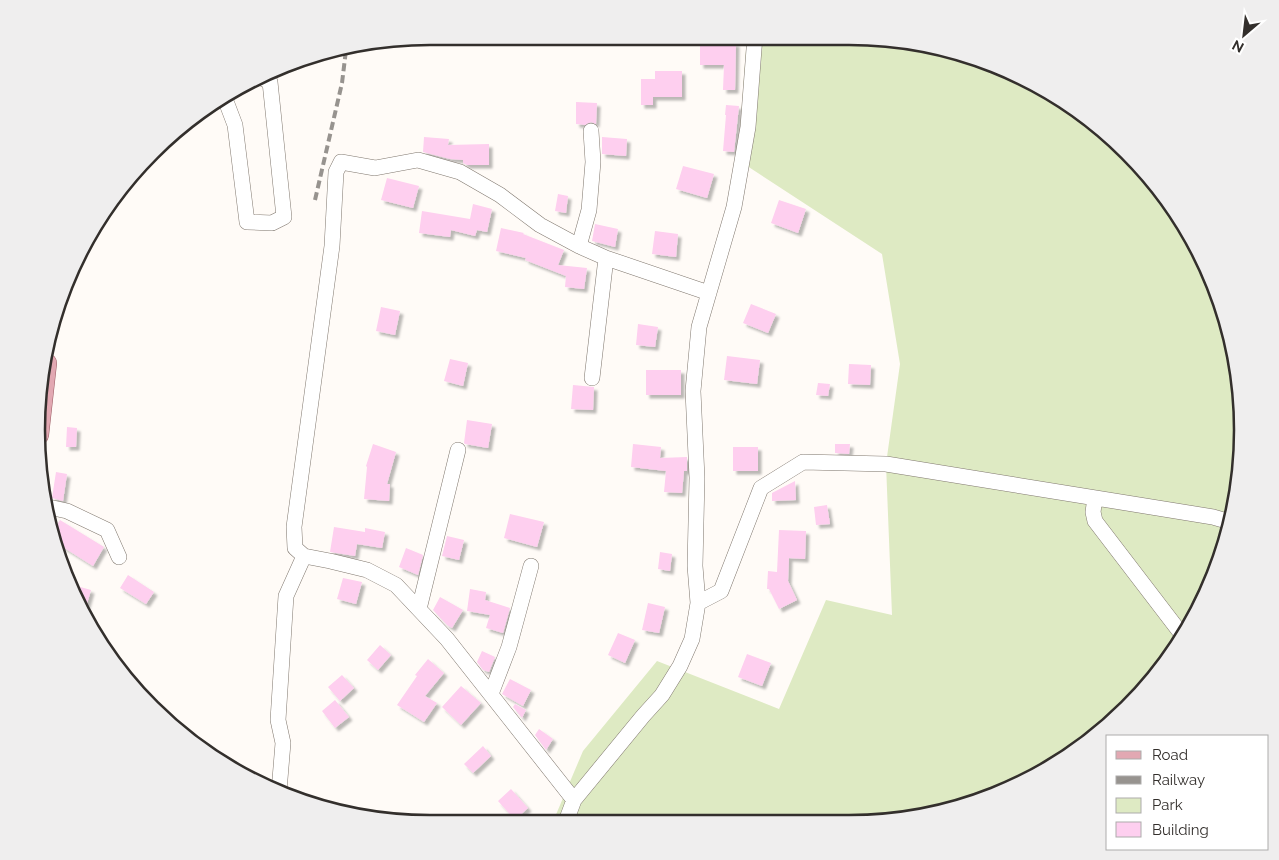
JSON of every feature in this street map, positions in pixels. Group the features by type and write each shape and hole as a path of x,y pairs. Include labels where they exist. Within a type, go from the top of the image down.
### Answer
{"street":[{"path":"568,815 574,800 662,695 680,666 692,639 698,603 695,566 697,478 693,391 699,327 734,208 748,127 754,45"},
{"path":"227,103 235,125 247,222 272,223 284,217 270,82 268,81"},
{"path":"579,246 588,210 593,162 591,131"},
{"path":"574,800 447,639 396,585 367,570 304,556 295,548 294,527 332,246 336,172 341,162 375,168 418,160 460,172 500,195 540,225 579,246 606,258 709,292"},
{"path":"592,378 606,258"},
{"path":"419,609 458,450"},
{"path":"698,603 721,591 761,488 803,462 886,464 1223,520"},
{"path":"1095,498 1093,512 1095,521 1178,629"},
{"path":"53,508 67,511 107,530 119,557"},
{"path":"280,784 283,743 278,720 286,596 304,556"},
{"path":"491,694 509,647 531,566"}],"green space":[{"path":"746,45 849,45 899,48 924,52 973,65 996,74 1042,97 1083,125 1121,158 1138,176 1169,216 1194,260 1214,306 1227,355 1231,380 1234,430 1231,480 1221,530 1214,554 1194,600 1169,644 1138,684 1103,719 1063,750 1042,763 996,786 973,795 924,808 874,814 556,815 583,751 657,661 779,709 826,600 892,615 886,464 900,364 882,254 738,160"}],"building":[{"path":"700,45 736,45 735,90 723,90 724,65 700,65"},
{"path":"655,71 682,71 682,97 653,97 653,105 641,105 641,79 655,79"},
{"path":"576,102 597,103 596,124 591,122 585,125 576,124"},
{"path":"726,105 739,106 734,152 723,151"},
{"path":"424,137 449,139 448,145 489,144 489,165 467,165 463,163 463,160 450,159 423,152"},
{"path":"602,137 627,139 626,156 602,154"},
{"path":"683,166 714,174 707,198 676,189"},
{"path":"387,178 419,186 413,208 381,200"},
{"path":"558,194 568,196 566,213 555,211"},
{"path":"779,200 806,209 798,233 771,223"},
{"path":"473,204 492,209 487,232 477,230 475,236 451,230 450,237 419,233 422,211 470,219"},
{"path":"595,224 618,229 615,247 592,241"},
{"path":"501,228 524,233 564,250 558,265 587,268 584,289 565,287 566,276 525,260 526,258 496,251"},
{"path":"655,231 678,234 676,257 652,254"},
{"path":"751,304 776,314 768,333 743,323"},
{"path":"381,307 400,311 395,335 376,331"},
{"path":"638,324 658,327 655,347 636,345"},
{"path":"727,356 760,360 757,384 724,380"},
{"path":"450,359 468,363 463,386 444,381"},
{"path":"849,364 871,365 870,385 848,384"},
{"path":"646,370 681,370 681,395 646,395"},
{"path":"818,383 830,384 828,396 816,395"},
{"path":"573,385 594,387 593,410 571,409"},
{"path":"467,420 492,424 488,448 464,443"},
{"path":"67,427 77,428 76,447 66,447"},
{"path":"373,444 396,452 387,484 390,484 389,501 364,499 366,466"},
{"path":"633,444 661,447 660,458 687,457 687,471 684,471 682,493 664,492 666,471 631,467"},
{"path":"835,444 850,444 849,454 835,453"},
{"path":"733,447 758,447 758,471 733,471"},
{"path":"56,472 67,474 63,501 52,498"},
{"path":"795,481 796,500 772,501 772,493"},
{"path":"827,505 830,524 816,525 814,507"},
{"path":"510,514 544,522 537,547 504,538"},
{"path":"60,520 104,547 93,566 63,547 57,525"},
{"path":"334,527 365,532 365,528 385,532 382,548 357,544 355,556 330,552"},
{"path":"779,530 806,531 805,559 789,558 788,581 797,600 779,609 769,589 767,589 768,571 777,572"},
{"path":"447,536 464,540 459,560 442,556"},
{"path":"406,548 423,555 418,575 399,567"},
{"path":"660,552 672,554 670,571 658,569"},
{"path":"128,575 154,592 146,604 120,588"},
{"path":"343,578 362,582 356,604 337,599"},
{"path":"79,587 91,590 87,604"},
{"path":"470,589 486,592 485,600 510,608 503,633 486,628 490,615 467,611"},
{"path":"440,597 463,610 452,628 433,610"},
{"path":"648,603 665,607 659,633 642,630"},
{"path":"618,633 635,640 625,663 608,655"},
{"path":"380,645 391,655 378,670 367,660"},
{"path":"482,651 495,657 489,672 483,670 477,662"},
{"path":"747,654 771,663 762,686 738,677"},
{"path":"428,659 444,673 425,696 437,703 424,722 397,705 417,676 415,675"},
{"path":"342,675 354,688 340,701 328,687"},
{"path":"510,679 531,690 523,706 502,694"},
{"path":"461,686 481,703 461,725 442,707"},
{"path":"335,700 349,717 335,728 322,711"},
{"path":"515,704 526,710 522,718 513,707"},
{"path":"539,729 553,739 546,750 535,735"},
{"path":"483,746 491,756 473,773 464,764"},
{"path":"511,789 528,808 520,815 511,815 498,801"}],"railway":[{"path":"315,200 342,83 345,54"}]}
